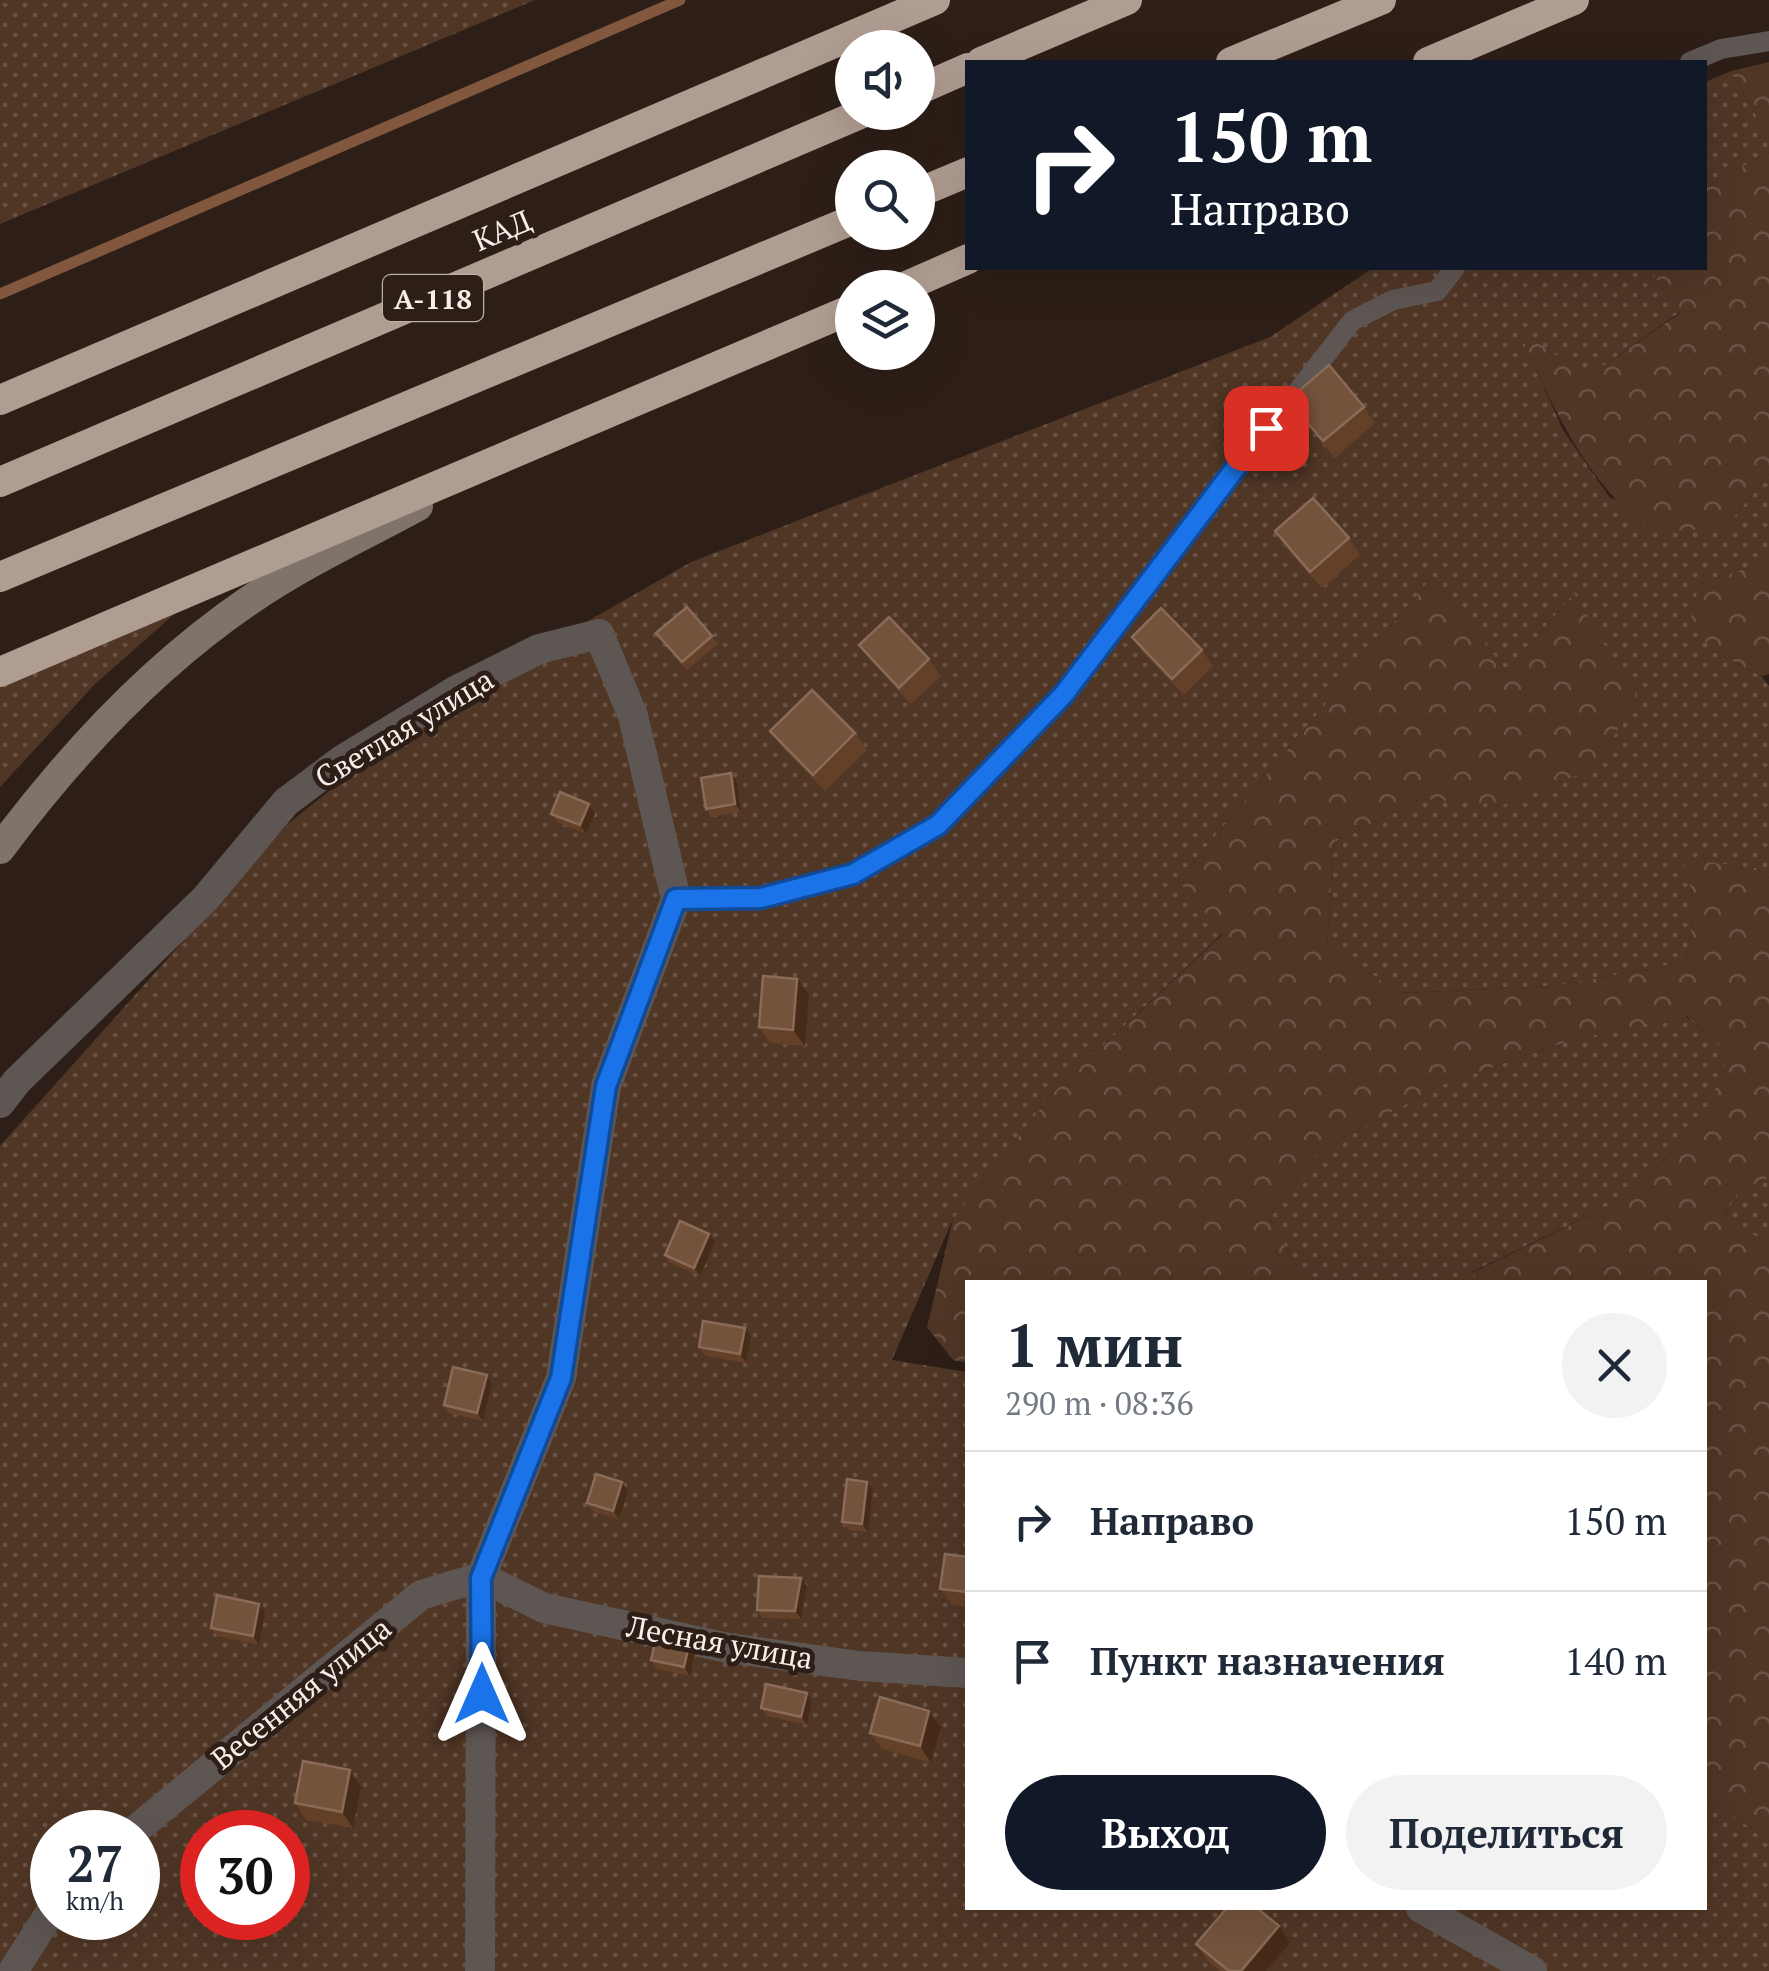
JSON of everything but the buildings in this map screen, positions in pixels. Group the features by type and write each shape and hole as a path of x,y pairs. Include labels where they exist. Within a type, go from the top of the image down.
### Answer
{"highway":[{"path":"0,400 935,0"},
{"path":"986,60 1127,0"},
{"path":"1236,60 1382,0"},
{"path":"1433,60 1574,0"},
{"path":"935,83 965,69"},
{"name":"КАД","path":"0,482 835,125"},
{"path":"935,186 965,173"},
{"path":"0,577 835,227"},
{"path":"935,274 965,261"},
{"path":"0,672 835,315"}],"main road":[{"path":"0,849 108,719 164,666 251,599 525,448"}],"street":[{"name":"Светлая улица","path":"0,1104 17,1082 205,899 286,802 414,714 540,650 599,634 634,716 676,899"},
{"path":"480,1971 481,1578 561,1378 606,1086 676,899"},
{"name":"Лесная улица","path":"481,1578 544,1608 728,1648 860,1666 965,1673"},
{"name":"Весенняя улица","path":"160,1810 421,1595 481,1578"},
{"path":"1425,1910 1532,1971"},
{"path":"12,1971 32,1940"}],"lane":[{"path":"1695,60 1721,49 1769,42"},
{"path":"676,899 761,898 853,874 938,825 1064,694 1352,321 1393,300 1437,292 1454,270"}],"green space":[{"path":"0,0 535,0 0,224"},
{"path":"1769,62 1769,138 1731,71"},
{"path":"1731,71 1769,138 1769,152 1707,187 1707,81"},
{"path":"1769,152 1769,474 1725,528 1650,532 1605,487 1572,440 1519,331 1589,376 1680,313 1650,270 1707,270 1707,187"},
{"path":"1370,270 1650,270 1680,312 1589,376 1520,333 1563,430 1610,498 1725,528 1769,474 1769,560 1699,585 1710,649 1761,676 1769,686 1769,878 1756,868 1683,860 1695,902 1686,962 1554,986 1401,993 1327,946 1334,842 1421,799 1503,804 1573,594 1507,672 1432,577 1178,881 1223,933 1053,1093 953,1219 892,1360 965,1372 965,1910 1707,1910 1707,1796 1769,1841 1769,1971 0,1971 0,1146 289,823 455,691 539,649 691,562 1270,337"},
{"path":"1769,560 1769,674 1761,676 1710,649 1691,616 1699,585"},
{"path":"1432,577 1507,672 1574,593 1636,695 1598,767 1503,805 1421,799 1334,842 1327,946 1401,993 1554,986 1686,962 1695,902 1682,859 1756,868 1769,878 1769,1177 1737,1193 1724,1217 1769,1244 1769,1841 1707,1796 1707,1280 1478,1280 1472,1273 1625,1198 1704,1121 1728,1053 1685,1015 1568,1041 1441,1085 1320,1151 1269,1217 1305,1280 965,1280 965,1363 953,1360 927,1327 953,1219 1053,1093 1223,934 1178,881"},
{"path":"197,594 95,684 0,787 0,685"},
{"path":"1684,1015 1729,1053 1704,1121 1625,1198 1472,1272 1478,1280 1305,1280 1269,1217 1320,1151 1441,1085 1568,1041"},
{"path":"1769,1177 1769,1244 1724,1218 1737,1193"}],"waterway":[{"path":"0,294 680,0"}],"route":[{"path":"482,1694 481,1578 561,1378 606,1086 676,899 761,898 853,874 938,825 1064,694 1266,428"}]}
